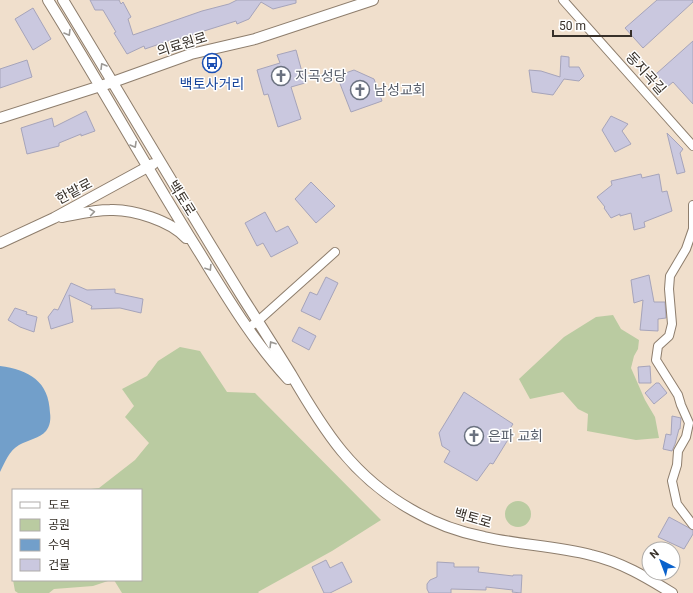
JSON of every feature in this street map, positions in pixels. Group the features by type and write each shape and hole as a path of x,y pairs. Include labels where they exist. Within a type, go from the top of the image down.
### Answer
{"street":[{"name":"백토로","path":"48,0 147,168 199,252 264,351 307,402"},
{"name":"백토로","path":"63,0 307,402 348,460 363,475 394,500 432,520 464,532 484,537 592,555 620,564 672,593"},
{"name":"의료원로","path":"0,118 113,82 191,54 255,39 373,0"},
{"name":"동지곡길","path":"563,0 693,146"},
{"name":"한밭로","path":"0,243 54,218 160,160"},
{"path":"693,205 693,229 686,249 670,276 669,289 672,324 669,336 658,346 656,360 678,395 690,423 686,437 678,451 677,465 672,480 677,504 693,525"},
{"path":"54,218 110,210 124,210 144,215 173,227 183,234 199,252"},
{"path":"248,328 258,321 335,252"}],"green space":[{"path":"613,315 621,329 639,340 638,349 634,356 631,368 645,400 655,417 659,438 636,440 587,431 588,414 578,409 563,392 530,399 519,379 564,337 596,317"},
{"path":"180,347 200,351 227,392 255,393 381,520 332,551 258,592 259,593 122,593 115,581 142,581 142,489 91,489 99,488 135,460 149,443 125,417 134,406 122,389 147,376 158,361"},
{"path":"518,501 527,505 531,514 527,523 518,527 509,523 505,514 509,505"},
{"path":"13,581 108,581 93,586 54,589 49,593 18,593 15,591"}],"water":[{"path":"0,366 20,371 36,379 46,393 49,402 50,418 46,431 16,447 8,457 0,472"}],"building":[{"path":"90,0 119,0 121,4 123,2 131,17 128,19 133,35 202,11 229,4 237,0 296,0 296,3 273,9 261,2 249,19 237,24 236,21 145,49 144,46 127,54 114,33 116,32 103,10 95,10"},
{"path":"657,0 693,0 693,2 643,48 625,28"},
{"path":"33,8 51,39 33,50 15,19"},
{"path":"693,41 693,104 673,82 667,87 656,74"},
{"name":"지곡성당","path":"296,50 305,83 291,87 301,119 278,127 268,94 264,95 257,70 280,63 277,55"},
{"path":"561,56 569,57 569,67 579,67 584,76 579,81 564,79 553,95 532,92 529,70 541,71 560,77"},
{"path":"27,60 32,77 0,88 0,69"},
{"name":"남성교회","path":"354,70 374,79 382,101 351,112 337,76"},
{"path":"86,111 95,131 81,136 81,134 59,143 59,146 27,154 21,128 52,118 54,127"},
{"path":"611,116 628,124 622,131 631,144 615,152 602,130"},
{"path":"667,133 683,149 680,153 685,172 677,174"},
{"path":"641,174 642,178 659,174 662,192 667,191 672,211 644,222 645,227 634,230 631,213 620,216 620,214 611,218 597,197 612,185 611,181"},
{"path":"311,182 335,206 316,223 295,199"},
{"path":"265,212 276,232 288,226 298,243 271,257 263,243 257,246 245,223"},
{"path":"649,275 654,302 665,302 666,318 658,319 658,331 640,330 643,300 634,303 631,280"},
{"path":"326,277 338,283 320,320 301,311 310,292 317,295"},
{"path":"71,283 87,290 115,289 115,293 143,299 141,313 120,308 91,309 92,306 69,295 73,322 51,329 48,317 54,309 58,310"},
{"path":"15,308 27,312 26,314 37,317 34,332 20,327 8,320"},
{"path":"299,327 316,336 309,350 292,341"},
{"path":"650,366 651,383 639,383 638,367"},
{"path":"656,383 659,383 667,393 654,404 645,393"},
{"name":"은파 교회","path":"464,392 513,424 507,433 509,438 493,464 490,463 477,481 444,462 450,451 442,446 439,433"},
{"path":"672,416 681,418 680,429 672,451 663,449 666,434 671,435"},
{"path":"669,517 693,530 693,534 684,549 681,548 681,541 667,541 658,537"},
{"path":"326,560 330,568 342,562 352,582 330,593 324,593 312,567"},
{"path":"437,562 454,563 454,567 479,567 478,572 513,576 522,575 521,593 512,592 513,590 486,587 486,590 451,589 451,593 429,593 427,584 430,580 437,577"}],"place":[{"name":"백토사거리","path":"212,63"},
{"name":"지곡성당","path":"281,76"},
{"name":"남성교회","path":"360,90"},
{"name":"은파 교회","path":"474,436"}]}
